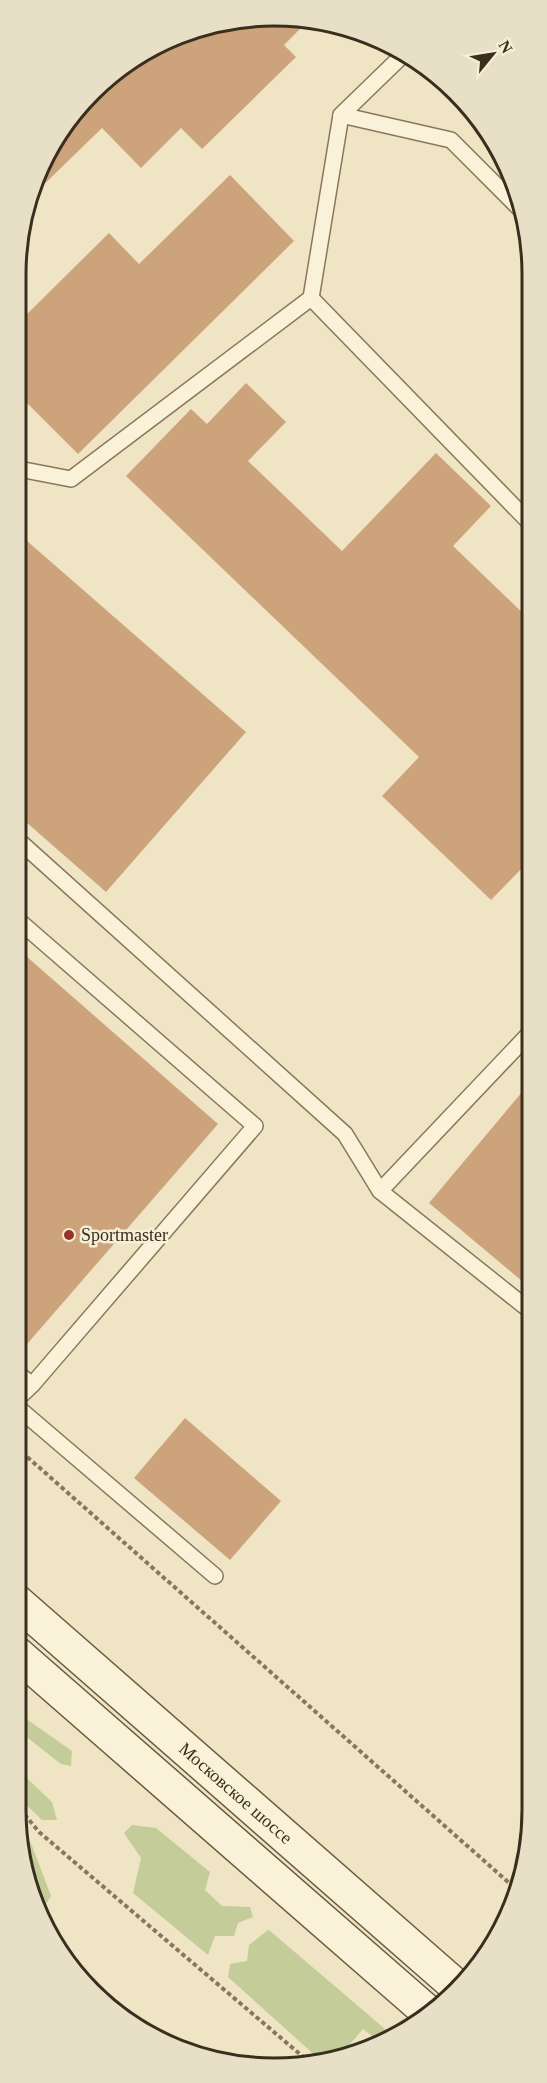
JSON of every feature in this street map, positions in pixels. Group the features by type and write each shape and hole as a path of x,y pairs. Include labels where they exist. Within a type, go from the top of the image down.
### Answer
{"main road":[{"name":"Московское шоссе","path":"26,1610 452,1982"},
{"path":"26,1662 423,2007"}],"lane":[{"path":"26,470 70,479 311,298 341,115 398,59"},
{"path":"341,115 451,140 510,198"},
{"path":"311,298 522,515"},
{"path":"26,847 345,1134 380,1191 522,1304"},
{"path":"26,927 255,1126 26,1391"},
{"path":"380,1191 522,1041"},
{"path":"26,1380 32,1385"},
{"path":"26,1415 215,1576"}],"path":[{"path":"26,1456 510,1884"},
{"path":"26,1816 39,1832 302,2056"}],"green space":[{"path":"26,1719 72,1751 71,1766 61,1764 26,1737"},
{"path":"26,1777 52,1802 57,1820 42,1820 26,1805"},
{"path":"132,1825 156,1828 210,1872 205,1890 222,1906 250,1907 253,1917 238,1923 234,1936 215,1936 208,1955 133,1893 141,1858 124,1833"},
{"path":"28,1840 31,1843 51,1896 45,1906 34,1874"},
{"path":"269,1930 386,2030 373,2037 363,2029 349,2045 314,2054 228,1977 230,1964 247,1961 249,1945"}],"building":[{"path":"257,26 302,27 284,45 296,57 202,149 181,128 141,168 102,128 41,187 59,149 87,110 110,87 136,67 179,44 225,30"},
{"path":"230,175 294,241 78,454 26,402 26,315 109,233 139,264"},
{"path":"246,383 286,422 248,461 342,551 436,453 491,506 453,546 522,612 522,868 491,900 382,796 419,757 126,476 191,409 207,424"},
{"path":"26,540 246,732 106,892 26,822"},
{"name":"Sportmaster","path":"26,956 218,1124 26,1345"},
{"path":"522,1092 522,1281 429,1203"},
{"path":"185,1418 281,1501 230,1560 134,1478"}],"place":[{"name":"Sportmaster","path":"69,1235"}]}
